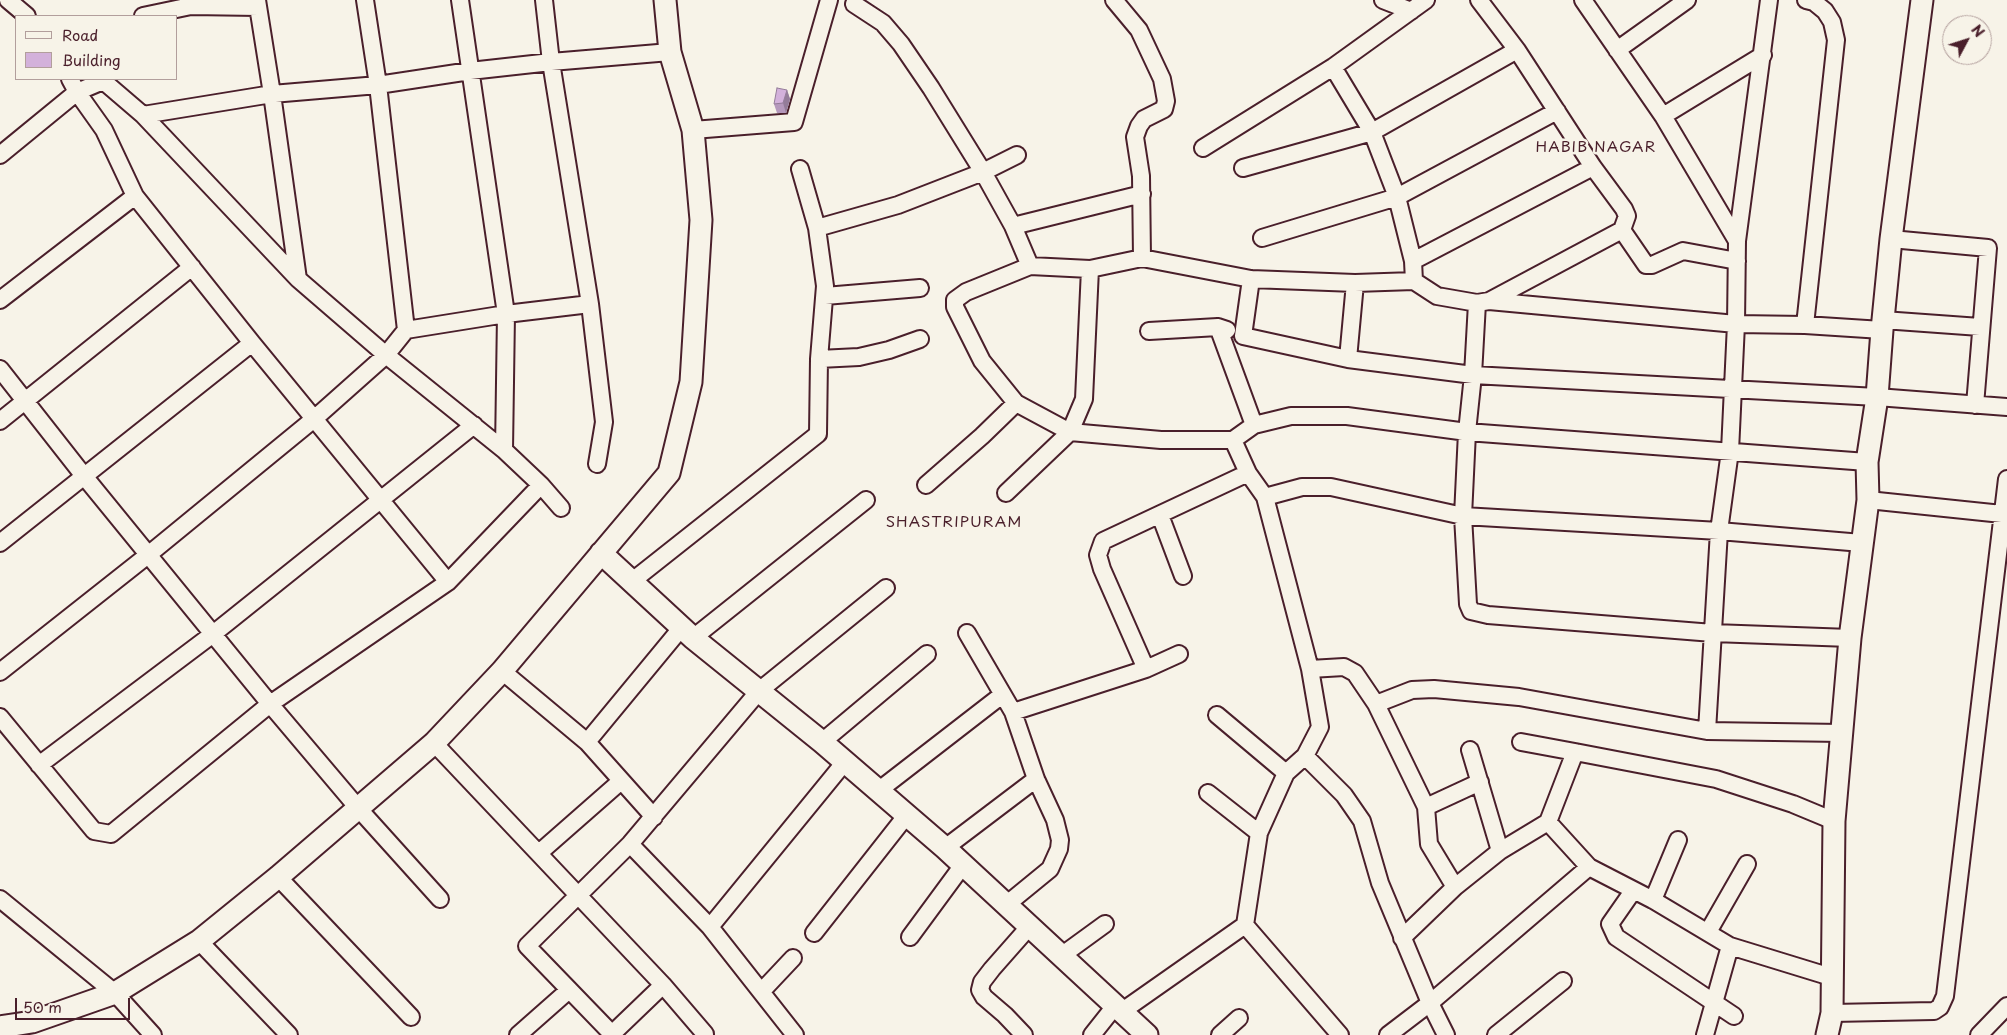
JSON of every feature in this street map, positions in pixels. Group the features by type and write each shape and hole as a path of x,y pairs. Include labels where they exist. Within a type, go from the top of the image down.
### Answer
{"street":[{"path":"365,0 378,85 406,330"},
{"path":"460,0 506,314 504,450"},
{"path":"544,0 551,62 590,304 604,422 597,464"},
{"path":"0,1027 32,1022 115,993 198,941 278,877 434,743 502,671 669,473 691,382 701,220 693,130 670,52 665,0"},
{"path":"693,130 794,122 829,0"},
{"path":"833,0 856,2 883,23 901,44 983,172 1013,226 1030,266"},
{"path":"1114,0 1139,30 1162,79 1166,100 1164,109 1144,120 1139,126 1135,137 1141,176 1142,258"},
{"path":"1382,0 1411,11"},
{"path":"1203,148 1333,67 1426,0"},
{"path":"1479,0 1517,50 1628,216 1622,230 1483,302"},
{"path":"1583,0 1663,116 1738,241"},
{"path":"1617,50 1687,0"},
{"path":"1707,731 1719,531 1730,451 1734,388 1738,241 1769,0"},
{"path":"1805,325 1836,40 1832,22 1825,11 1814,2 1806,0"},
{"path":"1826,1035 1832,1013 1834,821 1850,638 1868,500 1866,462 1877,397 1891,239 1922,0"},
{"path":"8,3 26,15"},
{"path":"147,15 191,3 257,3 298,279"},
{"path":"1243,168 1372,132 1517,50"},
{"path":"143,115 272,94 378,85 470,71 551,62 670,52"},
{"path":"1663,116 1763,55"},
{"path":"1333,67 1372,132 1397,197 1413,261 1414,281"},
{"path":"0,155 74,86 102,80 143,115 298,279 386,355 504,450 541,485 561,508"},
{"path":"74,86 104,130 135,196 314,420 381,498 448,582"},
{"path":"1262,238 1397,197 1557,112"},
{"path":"817,228 898,205 983,172 1017,155"},
{"path":"1413,261 1594,166"},
{"path":"631,582 818,434 819,358 826,286 817,228 800,169"},
{"path":"1013,226 1142,194"},
{"path":"0,300 135,196"},
{"path":"1622,230 1646,265 1652,265 1683,251 1738,261"},
{"path":"1891,239 1988,248 1975,405"},
{"path":"1866,462 1467,432 1347,416 1292,416 1254,425 1233,440 1161,440 1070,432 1016,403 982,361 955,307 955,300 966,292 1030,266 1090,269 1142,258 1251,279 1355,283 1414,281 1437,296 1483,302 1736,324 1980,327"},
{"path":"0,421 192,267"},
{"path":"1006,493 1070,432 1084,399 1090,269"},
{"path":"1243,336 1251,279"},
{"path":"1348,359 1355,283"},
{"path":"825,296 920,288"},
{"path":"1483,302 1467,432 1464,516 1468,604 1471,611 1488,615 1713,633 1850,638"},
{"path":"0,672 314,420 386,355 406,330 506,314 590,304"},
{"path":"1218,327 1254,425"},
{"path":"1149,331 1218,327 1243,336 1348,359 1473,375 1734,388 2007,407"},
{"path":"819,358 860,357 889,350 920,339"},
{"path":"0,543 252,343"},
{"path":"0,369 24,402 270,704 358,808 440,899"},
{"path":"926,485 1016,403"},
{"path":"40,764 213,634 474,425"},
{"path":"1092,1035 1118,1009 1245,926 1259,833 1286,773 1305,756 1320,727 1310,669 1265,497 1248,473 1233,440"},
{"path":"1146,669 1102,569 1098,554 1103,541 1248,473"},
{"path":"1832,1013 1934,1011 1940,1007 1945,996 2005,518 2007,479"},
{"path":"0,718 94,830 111,834 270,704 448,582 541,485"},
{"path":"1265,497 1302,487 1331,486 1464,516 1719,531 1862,543"},
{"path":"587,742 687,632 866,500"},
{"path":"1868,500 2005,518"},
{"path":"1160,515 1183,576"},
{"path":"601,553 687,632 822,742 844,763 945,848 1147,1035"},
{"path":"663,986 613,1034 527,946 630,844 759,690 886,588"},
{"path":"967,633 1013,712 1036,780 1055,820 1060,840 1059,849 1050,868 1006,906"},
{"path":"822,742 927,654"},
{"path":"1013,712 1146,669 1179,654"},
{"path":"1310,669 1344,667 1355,673 1376,704 1426,807 1429,844 1455,887"},
{"path":"502,671 587,742 654,816"},
{"path":"1376,704 1412,690 1434,689 1519,697 1707,731 1842,733"},
{"path":"878,791 1002,696"},
{"path":"1217,715 1286,773"},
{"path":"1521,742 1716,779 1793,804 1834,821"},
{"path":"434,743 663,986 705,1034"},
{"path":"1470,750 1500,851"},
{"path":"1402,938 1455,887 1500,851 1548,822 1575,752"},
{"path":"1305,756 1344,795 1362,821 1380,883 1430,1003 1446,1035"},
{"path":"710,927 844,763"},
{"path":"945,848 1036,780"},
{"path":"539,854 621,781"},
{"path":"1426,807 1480,782"},
{"path":"1208,793 1259,833"},
{"path":"814,933 906,816"},
{"path":"1548,822 1589,867 1653,900 1730,946 1832,977"},
{"path":"1653,900 1678,840"},
{"path":"630,844 710,927 795,1035"},
{"path":"1708,932 1747,864"},
{"path":"910,937 963,866"},
{"path":"1388,1035 1430,1003 1589,867"},
{"path":"278,877 411,1017"},
{"path":"1633,891 1610,924 1616,937 1734,1016"},
{"path":"0,899 115,993 153,1035"},
{"path":"1061,956 1105,924"},
{"path":"1245,926 1340,1035"},
{"path":"1024,1035 984,997 980,990 982,982 992,969 1029,927"},
{"path":"198,941 289,1035"},
{"path":"1705,1035 1730,946"},
{"path":"761,992 793,958"},
{"path":"1496,1035 1563,981"},
{"path":"518,1035 569,990"},
{"path":"1979,1035 2007,1006"},
{"path":"1220,1035 1239,1018"}],"building":[{"path":"777,88 787,90 783,103 774,104"}],"district":[{"name":"HABIB NAGAR","path":"1596,148"},
{"name":"SHASTRIPURAM","path":"954,523"}]}
